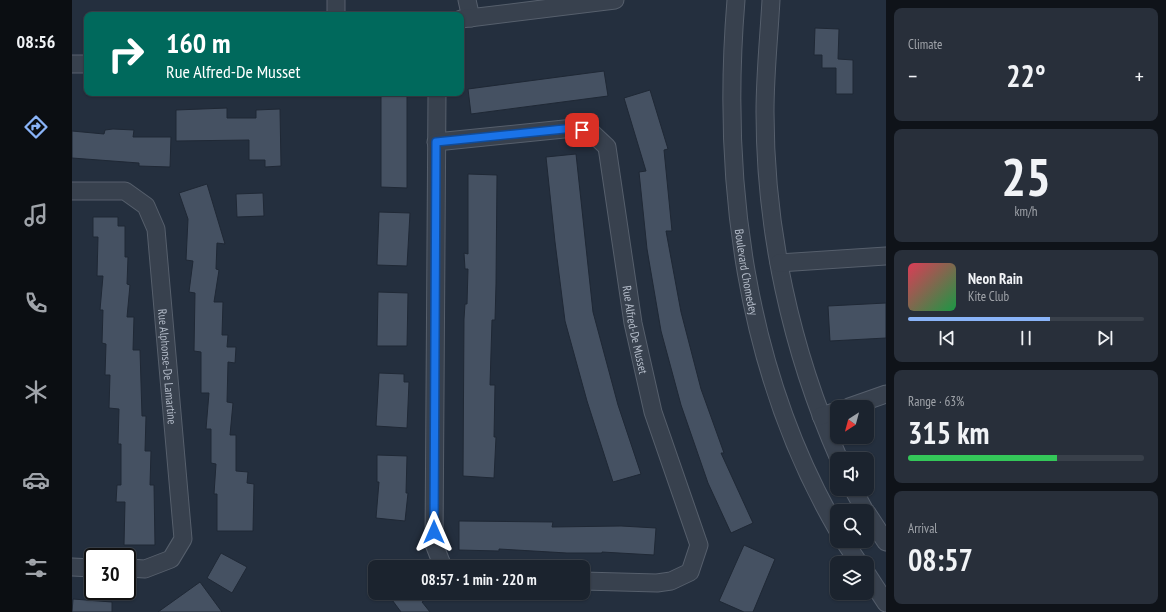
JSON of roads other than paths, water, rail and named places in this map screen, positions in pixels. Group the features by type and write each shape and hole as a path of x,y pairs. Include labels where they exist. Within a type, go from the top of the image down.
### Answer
{"street":[{"path":"336,0 336,12"},
{"path":"466,13 512,0"},
{"path":"466,13 615,0"},
{"name":"Boulevard Chomedey","path":"736,0 731,129 737,210 749,286 759,333 781,404 807,470 830,516"},
{"path":"771,0 765,126 771,208 779,263 786,301 799,349 829,414 837,452"},
{"path":"72,64 84,64"},
{"path":"437,96 434,544 440,560"},
{"name":"Rue Alfred-De Musset","path":"436,142 574,128 591,132 607,147 633,323 653,412 699,545 690,572 671,581 657,583 590,581"},
{"name":"Rue Alphonse-De Lamartine","path":"72,191 125,191 146,206 156,229 183,539 171,559 145,569 136,568"},
{"path":"779,263 886,256"},
{"path":"869,400 886,394"},
{"path":"874,524 886,542"},
{"path":"72,567 84,568"},
{"path":"874,585 886,603"}]}
